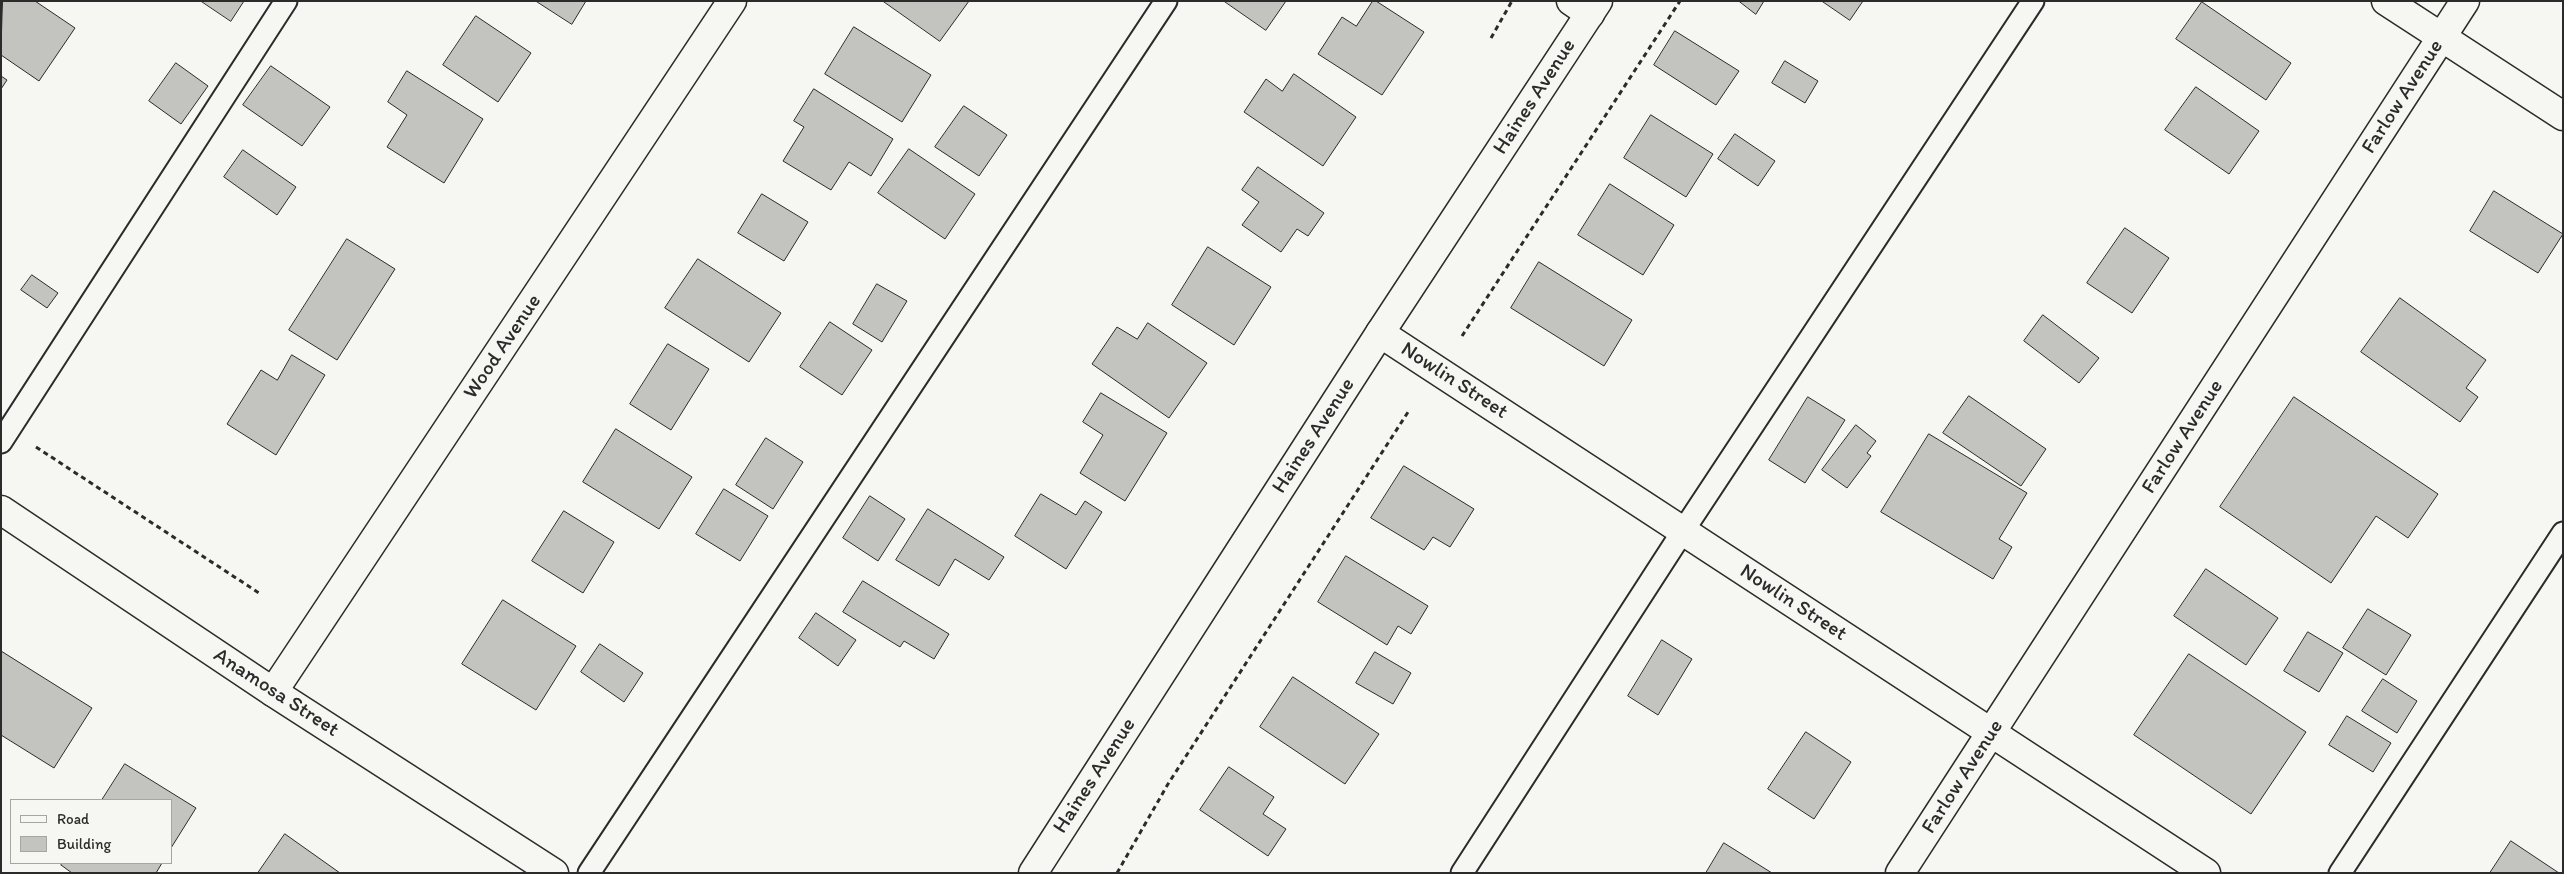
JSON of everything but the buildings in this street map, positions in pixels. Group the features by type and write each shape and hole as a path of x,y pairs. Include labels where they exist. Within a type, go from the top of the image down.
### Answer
{"street":[{"name":"Wood Avenue","path":"273,692 732,1"},
{"path":"2386,1 2563,116"},
{"name":"Farlow Avenue","path":"1900,873 2465,1"},
{"name":"Haines Avenue","path":"1032,873 1380,333 1586,5"},
{"name":"Nowlin Street","path":"1380,333 2206,873"},
{"name":"Anamosa Street","path":"1,510 273,692 554,873"}],"lane":[{"path":"5,436 286,1"},
{"path":"589,873 1166,1"},
{"path":"1462,873 1683,531 2033,1"},
{"path":"2340,873 2563,533"}],"path":[{"path":"1491,38 1512,1"},
{"path":"1462,336 1680,1"},
{"path":"1117,873 1168,784 1410,409"},
{"path":"5,436 259,594"}]}
